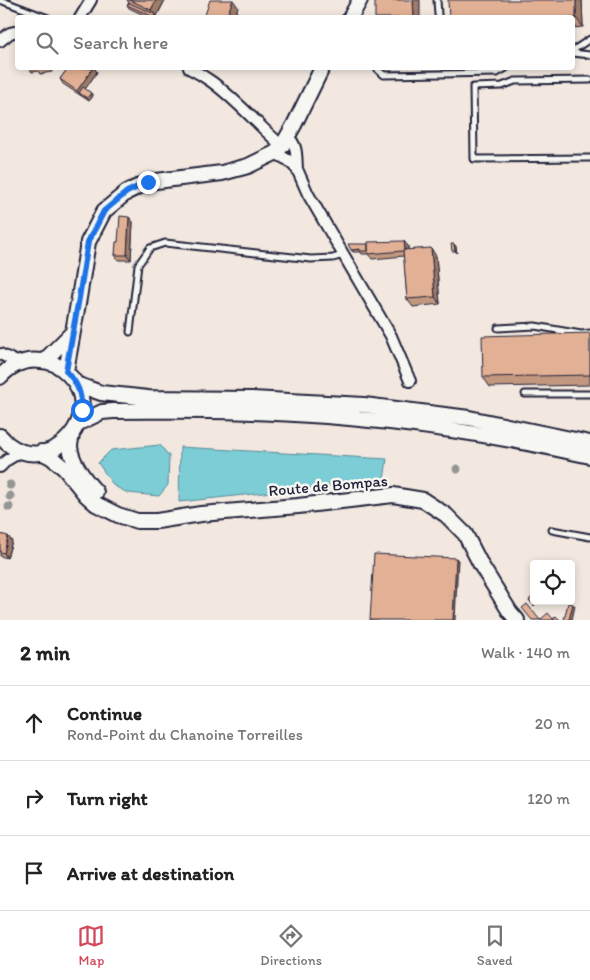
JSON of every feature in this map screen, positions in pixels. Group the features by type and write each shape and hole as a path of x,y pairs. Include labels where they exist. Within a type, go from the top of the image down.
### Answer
{"main road":[{"path":"352,15 360,0"},
{"path":"66,371 88,242 104,211 127,192 148,182 222,173 248,166 281,145 321,70"},
{"path":"44,361 72,333"},
{"path":"0,436 9,445 22,451 31,453 52,450 63,444 72,435 79,423 82,410 81,397 76,384 66,371 56,364 32,360 19,363 1,372"},
{"path":"76,384 101,393 148,398 252,399 364,405 469,418 590,443"},
{"path":"79,423 102,412 113,411 252,412 304,415 450,430 590,456"},
{"name":"Route de Bompas","path":"72,435 70,448 75,463 88,483 102,498 119,507 138,512 201,514"},
{"name":"Route de Bompas","path":"41,452 51,457 65,469 86,495 96,504 136,522 393,495 423,500 446,515 465,534 481,565 517,620"}],"street":[{"path":"82,15 91,0"},
{"path":"0,41 10,33 15,32"},
{"path":"192,70 212,82 247,112 281,145 288,160 297,169"},
{"path":"281,145 293,141 297,169 308,194 391,336 410,381"},
{"path":"0,354 19,363"},
{"path":"0,467 7,460 22,451"}],"lane":[{"path":"0,0 40,15"},
{"path":"437,0 438,15"},
{"path":"575,50 590,39"},
{"path":"575,52 590,55"},
{"path":"378,70 384,75 497,72 502,70"},
{"path":"590,80 516,81 502,86 473,87 474,159 590,158"},
{"path":"130,332 138,265 150,248 165,243 311,259 333,258 344,255"},
{"path":"498,328 535,326 581,334 590,333"},
{"path":"525,394 590,394"},
{"path":"552,530 590,537"}],"water":[{"path":"160,445 169,456 168,485 159,496 128,493 114,486 98,463 111,450"},
{"path":"180,447 387,459 384,480 179,502"}],"building":[{"path":"130,0 156,0 151,10"},
{"path":"210,0 233,0 227,15 205,15"},
{"path":"375,0 413,0 414,15 375,15"},
{"path":"448,0 576,0 576,18 575,15 449,15"},
{"path":"129,3 155,15 150,15 127,5"},
{"path":"67,70 92,70 77,91 60,79"},
{"path":"83,87 91,93 87,98 79,93"},
{"path":"120,216 129,217 127,255 115,255"},
{"path":"404,241 405,250 403,251 368,254 368,242"},
{"path":"348,244 368,244 368,251 360,251 360,249 351,250"},
{"path":"451,244 454,244 455,251 452,251"},
{"path":"431,248 435,297 407,299 403,250"},
{"path":"590,333 590,375 483,377 482,336"},
{"path":"0,534 8,536 4,553 0,552"},
{"path":"374,554 456,558 453,620 370,620"},
{"path":"527,604 540,620 532,620 522,608"},
{"path":"568,605 573,605 569,620 564,620"},
{"path":"548,613 554,620 540,620"}],"route":[{"path":"82,410 81,397 76,384 66,371 88,242 104,211 127,192 148,182"}]}
